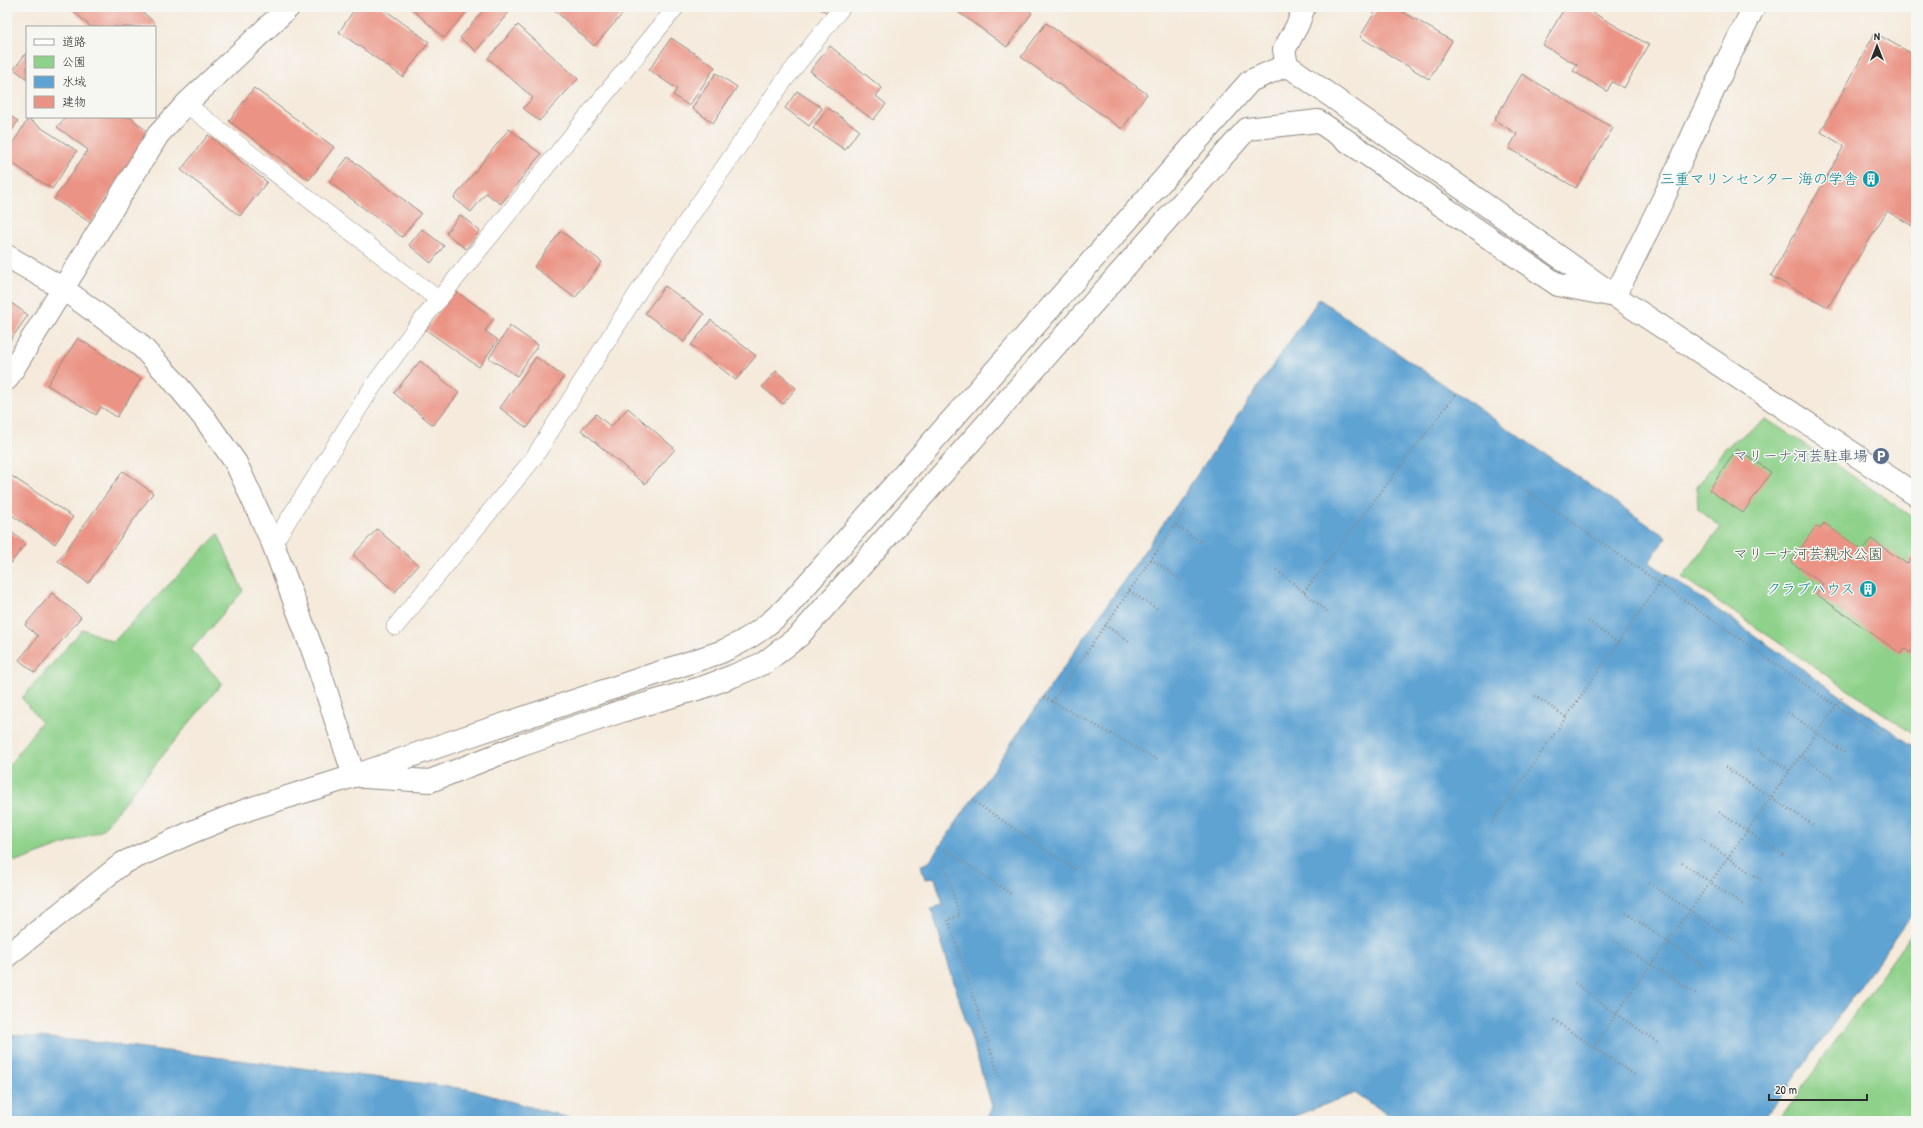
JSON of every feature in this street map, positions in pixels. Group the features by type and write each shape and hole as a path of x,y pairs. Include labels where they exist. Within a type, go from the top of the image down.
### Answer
{"street":[{"path":"7,379 158,134 186,104 289,7"},
{"path":"1304,7 1298,24 1284,50 1287,65 1615,296 1916,495"},
{"path":"1615,296 1665,195 1728,59 1754,7"},
{"path":"7,956 123,863 151,849 248,809 354,776 721,652 746,641 764,629 787,607 1250,81 1287,65"},
{"path":"354,776 430,781 522,745 622,711 704,687 764,663 799,636 1247,128 1318,121 1558,284 1615,296"},
{"path":"7,256 62,288 138,343 172,378 205,419 236,463 273,544 315,657 354,776"}],"lane":[{"path":"273,544 371,389 414,330 676,7"},
{"path":"395,628 533,459 640,289 783,82 842,7"},
{"path":"186,104 439,300"}],"path":[{"path":"1304,592 1457,393"},
{"path":"1523,488 1836,706 1879,734"},
{"path":"1052,702 1187,508"},
{"path":"1176,525 1202,543"},
{"path":"1151,559 1182,580"},
{"path":"1276,570 1328,612"},
{"path":"1492,823 1666,574"},
{"path":"1129,591 1159,610"},
{"path":"1588,622 1618,643"},
{"path":"1105,625 1131,643"},
{"path":"1535,696 1566,717"},
{"path":"1044,697 1158,760"},
{"path":"1594,1048 1616,1014 1842,698"},
{"path":"1788,712 1845,753"},
{"path":"1758,750 1790,772"},
{"path":"1801,756 1832,777"},
{"path":"1725,767 1772,796 1815,826"},
{"path":"972,800 1076,870"},
{"path":"1720,812 1783,855"},
{"path":"1701,839 1764,882"},
{"path":"940,846 949,854 1013,895"},
{"path":"949,854 943,861 960,916 948,919 1000,1079"},
{"path":"1682,863 1746,906"},
{"path":"1649,883 1738,943"},
{"path":"1626,913 1703,966"},
{"path":"1614,940 1651,966 1698,995"},
{"path":"1575,983 1616,1014 1659,1043"},
{"path":"1554,1020 1636,1076"}],"green space":[{"name":"マリーナ河芸親水公園","path":"1766,419 1862,482 1916,520 1916,736 1682,577 1721,527 1698,509 1697,487 1725,448"},
{"path":"218,534 243,591 191,650 222,683 101,831 16,862 7,855 7,768 41,722 22,698 83,629 113,642"},
{"path":"1916,927 1916,1114 1911,1121 1779,1121"}],"water":[{"path":"1319,299 1666,537 1649,562 1916,748 1916,909 1763,1121 1397,1121 1356,1093 1281,1121 987,1121 992,1106 931,908 943,905 935,878 925,879 921,865 928,863 940,846"},
{"path":"7,1034 104,1043 467,1089 580,1121 7,1121"}],"building":[{"path":"69,7 137,7 155,23 153,26 90,26"},
{"path":"356,7 381,7 429,42 403,77 339,32"},
{"path":"415,7 471,7 444,38 413,10"},
{"path":"486,7 503,7 509,12 476,51 460,38"},
{"path":"551,7 627,7 628,8 594,46"},
{"path":"818,7 829,7 826,12"},
{"path":"951,7 1024,7 1032,13 1007,47"},
{"path":"1378,7 1395,7 1452,41 1429,79 1360,37"},
{"path":"1565,7 1583,7 1649,45 1624,88 1612,82 1607,91 1573,71 1577,65 1543,45"},
{"path":"1046,23 1147,94 1122,129 1021,57"},
{"path":"518,25 578,79 539,121 523,108 533,98 488,58"},
{"name":"三重マリンセンター 海の学舎","path":"1875,33 1916,56 1916,228 1887,211 1828,307 1771,276 1844,146 1821,132"},
{"path":"671,38 715,67 689,106 673,95 677,89 649,70"},
{"path":"830,46 882,88 876,96 886,104 873,120 810,71"},
{"path":"26,53 26,78 14,69"},
{"path":"716,73 737,87 713,123 692,108"},
{"path":"1522,74 1613,128 1576,188 1509,148 1517,134 1494,120"},
{"path":"254,88 334,147 309,180 229,121"},
{"path":"797,91 822,108 809,126 785,108"},
{"path":"828,108 859,130 845,150 813,128"},
{"path":"7,114 18,121 7,138"},
{"path":"65,118 131,118 149,133 91,223 54,199 88,150 57,127"},
{"path":"28,119 77,151 52,189 7,160 7,152"},
{"path":"509,129 541,154 501,204 486,193 471,212 454,198"},
{"path":"208,135 267,182 240,216 181,170"},
{"path":"348,157 421,213 402,237 329,182"},
{"path":"460,215 480,231 466,249 446,233"},
{"path":"422,229 444,246 431,263 409,245"},
{"path":"561,231 602,262 575,298 534,267"},
{"path":"665,286 704,314 684,342 645,313"},
{"path":"454,290 494,318 485,331 498,340 479,367 426,330"},
{"path":"7,300 28,315 7,345"},
{"path":"711,320 756,356 736,380 691,345"},
{"path":"510,326 538,345 517,376 489,358"},
{"path":"78,338 141,379 117,417 101,407 96,415 47,385"},
{"path":"536,357 564,377 527,428 500,408"},
{"path":"420,361 459,393 433,425 394,393"},
{"path":"776,371 796,388 783,404 762,387"},
{"path":"628,408 675,449 645,484 581,430 596,414 611,427"},
{"path":"1737,449 1771,472 1743,513 1709,490"},
{"path":"123,471 153,493 88,583 58,561"},
{"path":"7,473 73,517 55,544 7,512"},
{"name":"クラブハウス","path":"1824,523 1862,550 1871,539 1907,564 1916,552 1916,645 1910,653 1905,649 1901,654 1816,594 1823,584 1791,562 1816,526 1820,529"},
{"path":"7,529 26,543 7,568"},
{"path":"377,529 418,565 395,592 353,555"},
{"path":"52,593 81,617 35,673 19,660 38,636 25,625"}],"place":[{"name":"三重マリンセンター 海の学舎","path":"1871,179"},
{"name":"マリーナ河芸駐車場","path":"1881,456"},
{"name":"クラブハウス","path":"1868,589"}]}
